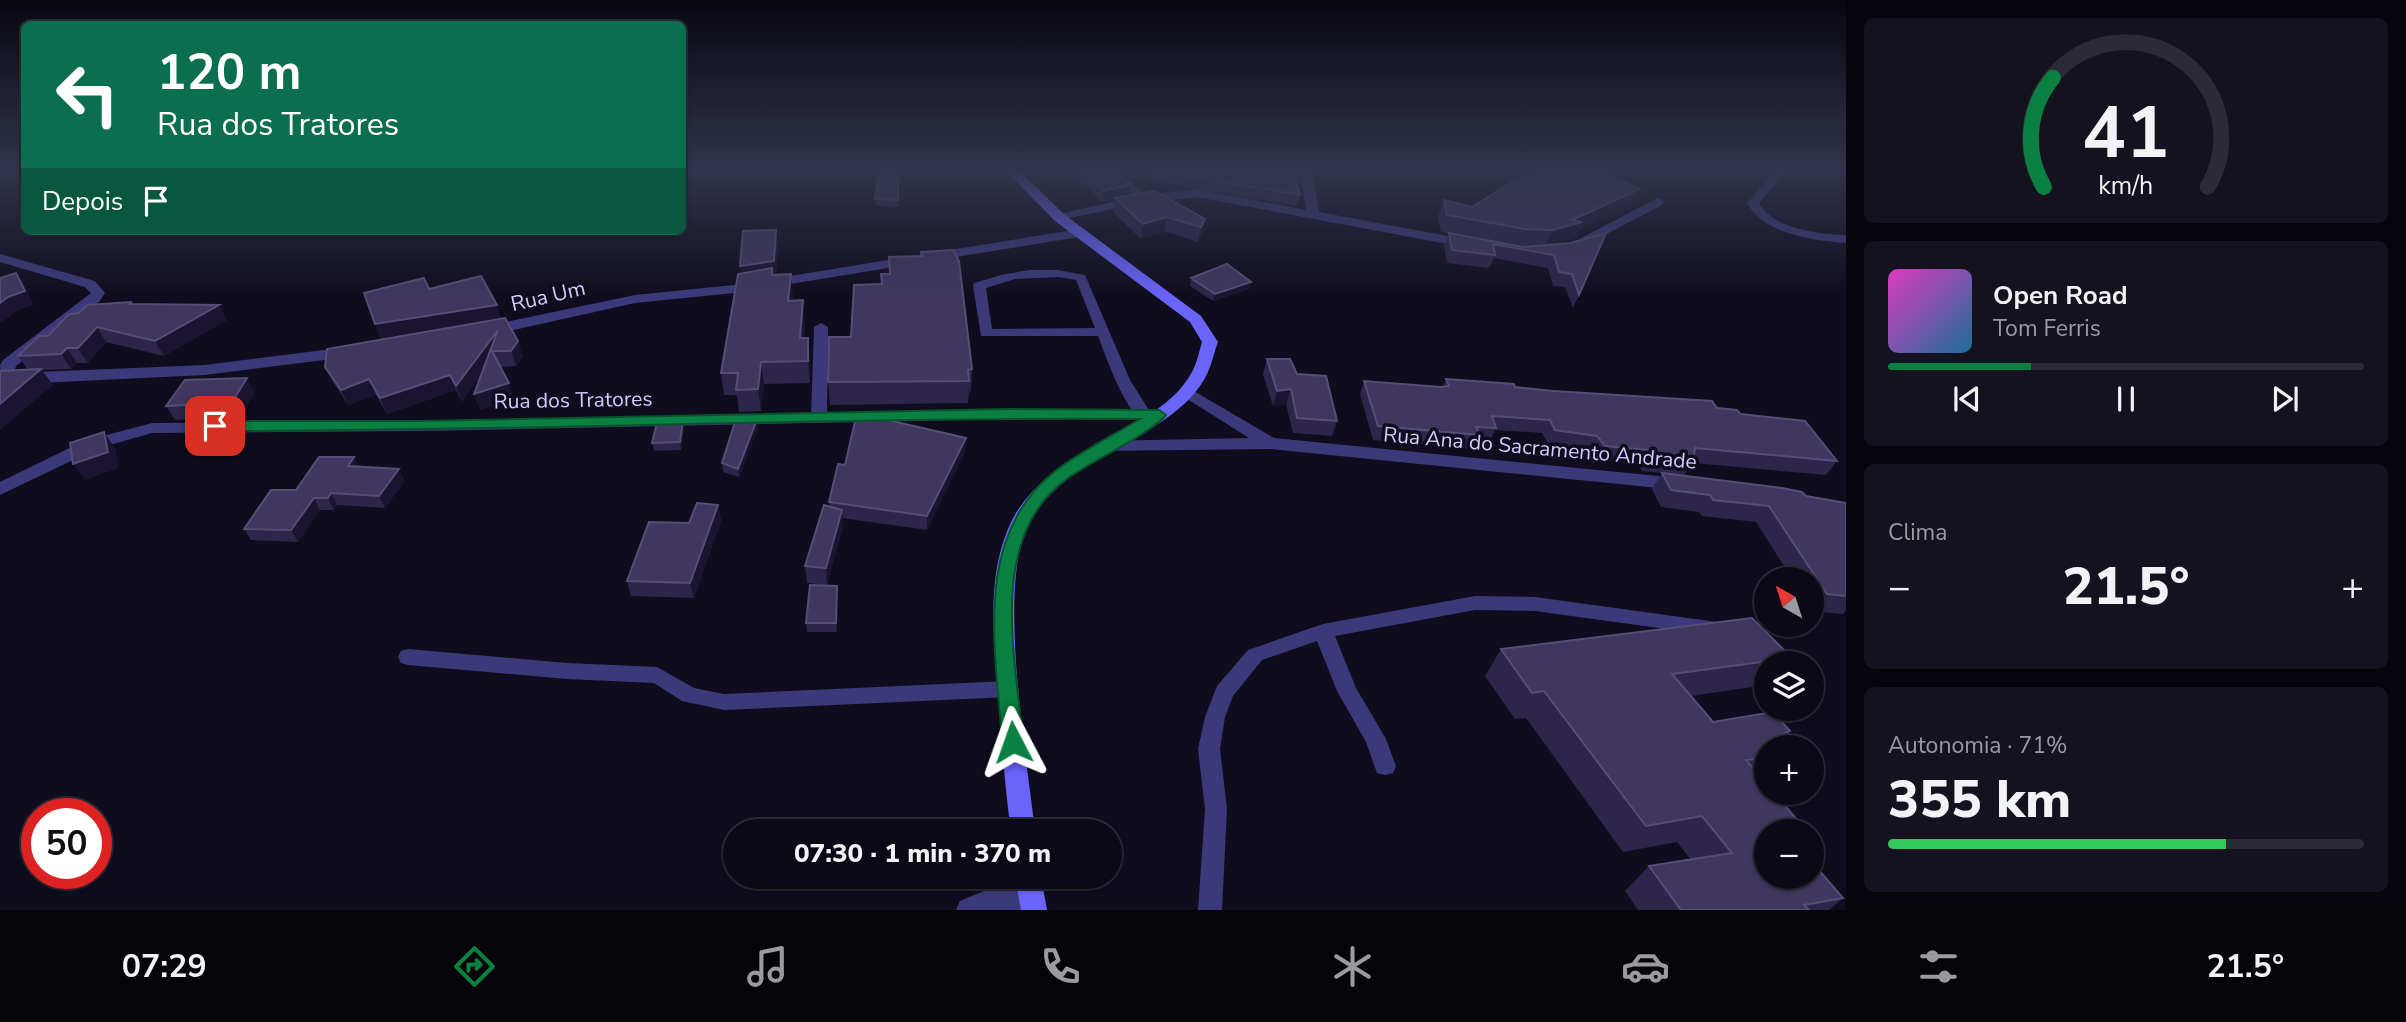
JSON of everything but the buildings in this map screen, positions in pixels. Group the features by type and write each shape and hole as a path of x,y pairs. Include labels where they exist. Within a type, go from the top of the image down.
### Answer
{"main road":[{"path":"1022,819 1002,605 1009,554 1019,524 1037,497 1060,475 1187,392 1208,363 1210,342 1196,319 1054,212"}],"street":[{"path":"1060,218 1086,212"},
{"path":"1305,212 1477,245"},
{"path":"1551,253 1577,245 1638,212"},
{"name":"Rua Um","path":"470,333 635,299 734,289 1080,233"},
{"path":"0,258 90,284 96,287 98,293 94,299 9,363 5,371 7,377 18,379 205,370 358,350"},
{"path":"1187,392 1270,443"},
{"name":"Rua dos Tratores","path":"0,489 90,445 152,428 1151,415"},
{"name":"Rua Ana do Sacramento Andrade","path":"1102,447 1270,443 1394,457 1586,472 1694,485"},
{"path":"969,910 986,903 1031,895"}],"lane":[{"path":"1758,212 1779,224 1817,235 1846,239"},
{"path":"1103,332 986,333 979,286 996,277 1068,273 1081,278 1123,380 1151,415"},
{"path":"819,418 821,327"},
{"path":"1210,910 1216,809 1209,749 1214,717 1224,692 1255,655 1323,631 1475,603 1500,602 1705,625 1734,633"},
{"path":"1323,631 1348,691 1376,739 1385,766"},
{"path":"408,657 567,671 657,675 689,695 724,702 1009,689"}],"route":[{"path":"215,426 419,426 1007,414 1159,415 1102,447 1060,475 1037,497 1019,524 1009,554 1002,605 1013,742"}]}
